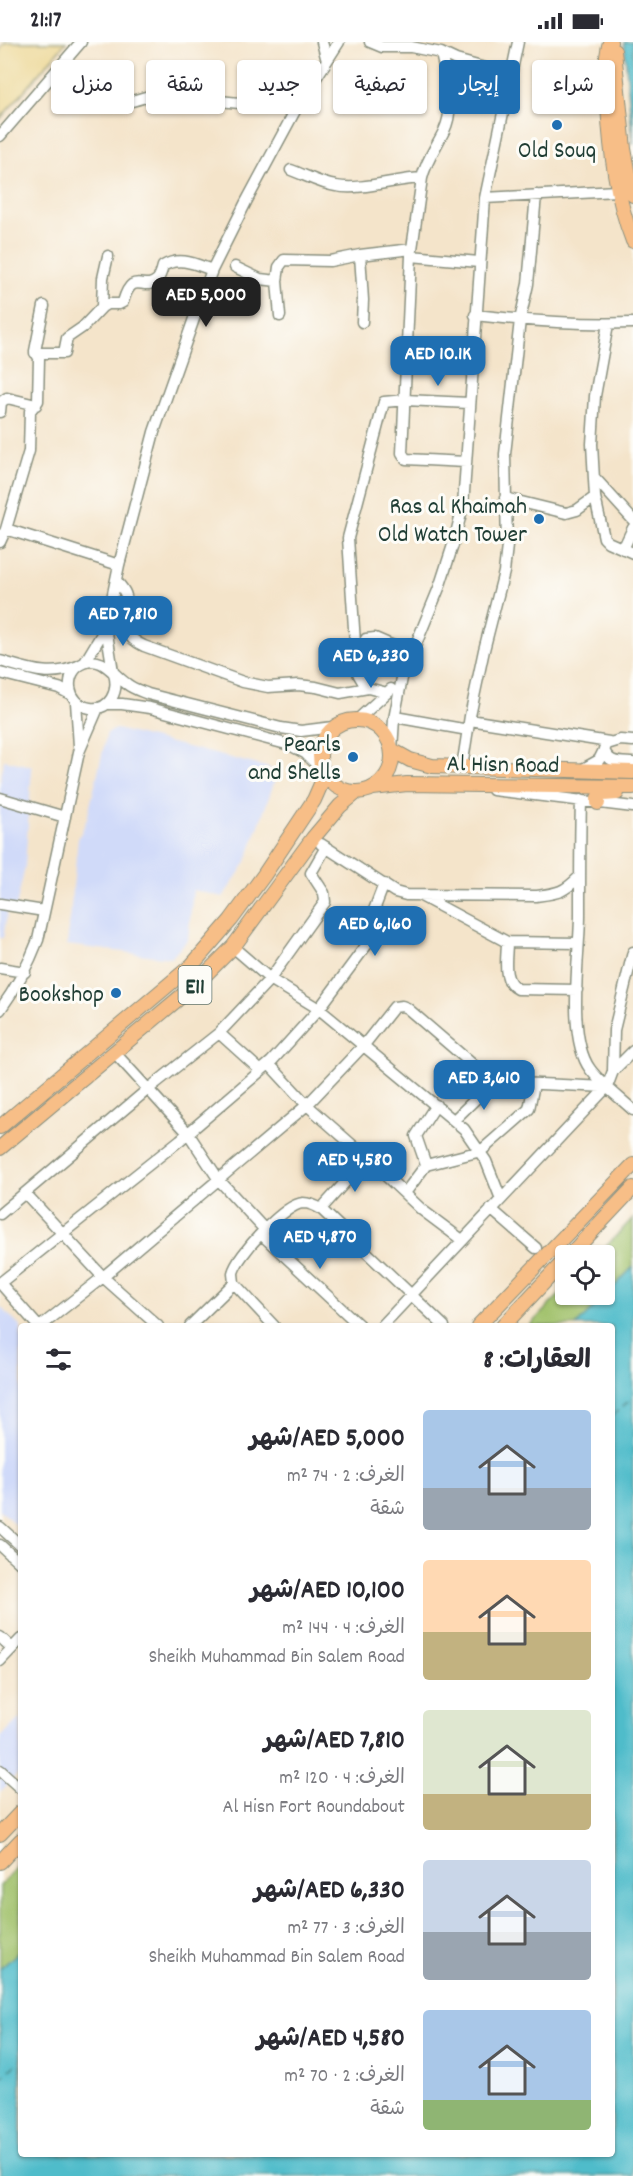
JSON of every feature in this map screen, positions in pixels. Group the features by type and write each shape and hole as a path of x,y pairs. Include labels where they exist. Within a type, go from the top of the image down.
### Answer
{"main road":[{"path":"612,42 606,77 611,149 617,190 633,241"},
{"path":"612,42 624,148 633,195"},
{"path":"358,719 376,725 384,732 392,750 392,761 382,781 373,788 357,792 339,788 323,773 319,758 320,746 333,727 340,722 358,719"},
{"name":"Al Hisn Road","path":"392,750 410,760 432,766 633,772"},
{"name":"E11","path":"0,1126 192,965 231,920 264,875 314,800 323,773"},
{"name":"Al Hisn Road","path":"373,788 407,784 633,788"},
{"name":"E11","path":"0,1148 196,984 233,947 313,838 340,806 357,792"},
{"path":"598,802 598,798 603,794 633,793"},
{"path":"481,1323 633,1165"},
{"path":"579,1245 633,1188"},
{"path":"506,1323 555,1272"},
{"path":"0,1834 18,1815"},
{"path":"0,1862 18,1843"}],"street":[{"path":"0,136 81,42"},
{"path":"322,42 327,61"},
{"path":"321,70 339,42"},
{"path":"370,42 382,47 411,47 441,53 456,60"},
{"path":"514,60 518,42"},
{"path":"441,53 450,112 445,129 425,166 411,253 405,358 403,456 406,459 466,462"},
{"path":"134,100 170,91 191,98 237,103"},
{"path":"0,1010 25,972 38,940 79,752 102,706 113,699 116,691 117,682 106,627 111,586 119,566 154,432 212,270 293,114"},
{"path":"392,750 402,678 439,588 463,506 485,198 502,114"},
{"path":"291,170 337,187 422,178"},
{"path":"485,198 617,190"},
{"path":"462,767 484,650 504,572 507,546 506,454 520,320 528,284 536,195"},
{"path":"280,316 277,281 279,267 284,260 330,261 360,255 411,253 479,262"},
{"path":"360,255 362,322"},
{"path":"102,307 103,278 108,256"},
{"path":"35,353 64,353 67,338 83,327 102,307 123,302 127,289 134,283 154,282 158,279 163,266 171,262 185,260 212,270"},
{"path":"235,267 260,279 277,281"},
{"path":"0,542 29,451 30,411 36,405 39,358 35,353 44,306"},
{"path":"475,315 520,320 633,323"},
{"path":"608,324 595,396 592,444 595,497 604,538 608,542 628,551 633,528"},
{"path":"405,358 474,359"},
{"path":"0,412 1,402 7,398 36,405"},
{"path":"368,688 356,672 348,538 384,402 405,400 469,403"},
{"path":"595,478 633,520"},
{"path":"505,498 566,513 577,510 595,497"},
{"path":"6,529 119,566"},
{"path":"111,586 127,598 126,629 138,644 257,685 308,686 339,693 368,688 387,693"},
{"path":"79,752 70,680 106,627"},
{"path":"356,658 366,639 371,637 412,654"},
{"path":"0,661 45,673 65,672 82,664 101,662 129,686 148,694 281,728 301,731 333,727"},
{"path":"0,673 50,686 90,708 122,704 150,708 277,741 305,753 323,773"},
{"path":"358,719 402,678"},
{"path":"395,717 469,725 607,746 620,740 633,741"},
{"path":"263,749 277,741"},
{"path":"607,746 606,756 612,761 633,763"},
{"path":"581,770 599,760 607,746"},
{"path":"448,784 633,807"},
{"path":"0,798 65,818"},
{"path":"581,800 576,962 578,1027 581,1047 589,1068 633,1110"},
{"path":"313,838 395,892 418,895 536,896 568,889 579,877"},
{"path":"0,1214 147,1090 219,1034 270,979 325,902 324,892 311,873 326,847"},
{"path":"36,1323 0,1283 188,1133 265,1068 319,1009 378,927 374,910 384,884"},
{"path":"418,895 507,942 578,943"},
{"path":"0,904 44,911"},
{"path":"507,942 507,978 513,987 577,990"},
{"path":"233,947 270,979 319,1009 464,1129 481,1151 501,1199"},
{"path":"385,1323 607,1087 613,1071 614,1030 633,952"},
{"path":"0,968 25,972"},
{"path":"43,1323 103,1277 308,1105 364,1045 394,1008 402,1006 407,1008 493,1082 607,1087"},
{"path":"219,1034 265,1068 368,1158 423,1210 462,1240"},
{"path":"613,1071 633,1051"},
{"path":"115,1053 188,1133 219,1180 263,1232 357,1323"},
{"path":"454,1120 493,1082"},
{"path":"405,1193 426,1166 481,1151 529,1109 534,1084"},
{"path":"426,1166 416,1136 436,1105"},
{"path":"321,1209 368,1158"},
{"path":"25,1193 103,1277 155,1323"},
{"path":"271,1323 234,1283 234,1271 263,1232 291,1207 302,1203 321,1209 441,1323"},
{"path":"491,1209 536,1248"},
{"path":"193,1323 234,1283"},
{"path":"0,1527 18,1543"},
{"path":"0,1545 18,1561"},
{"path":"0,1637 12,1648"},
{"path":"0,1661 18,1642"},
{"path":"0,1770 18,1786"}],"shaded area":[{"path":"116,729 270,768 276,777 246,862 223,897 193,890 188,939 171,958 67,945 78,839 87,819 107,733"},
{"path":"4,760 32,766 25,867 16,907 8,909 3,938 0,938 0,783"},
{"path":"0,1306 18,1324 18,1527 0,1510"},
{"path":"18,1720 18,1774 0,1792 0,1738"}],"green space":[{"path":"633,1218 633,1267 615,1286 615,1245 607,1245"},
{"path":"555,1299 555,1305 596,1305 579,1323 532,1323"},
{"path":"18,1866 18,1953 0,1969 0,1886"}],"sand":[{"path":"6,42 66,42 0,119 0,49"}],"water":[{"path":"624,42 633,42 633,145"},
{"path":"633,1267 633,2176 0,2176 0,1969 18,1953 18,2157 615,2157 615,1323 579,1323 596,1305 615,1305 615,1286"}],"ferry route":[{"path":"615,1413 633,1397"},
{"path":"0,2080 18,2062"}],"place":[{"name":"Old Souq","path":"557,125"},
{"name":"Ras al Khaimah Old Watch Tower","path":"539,519"},
{"name":"Pearls and Shells","path":"353,757"},
{"name":"Bookshop","path":"116,993"}]}
